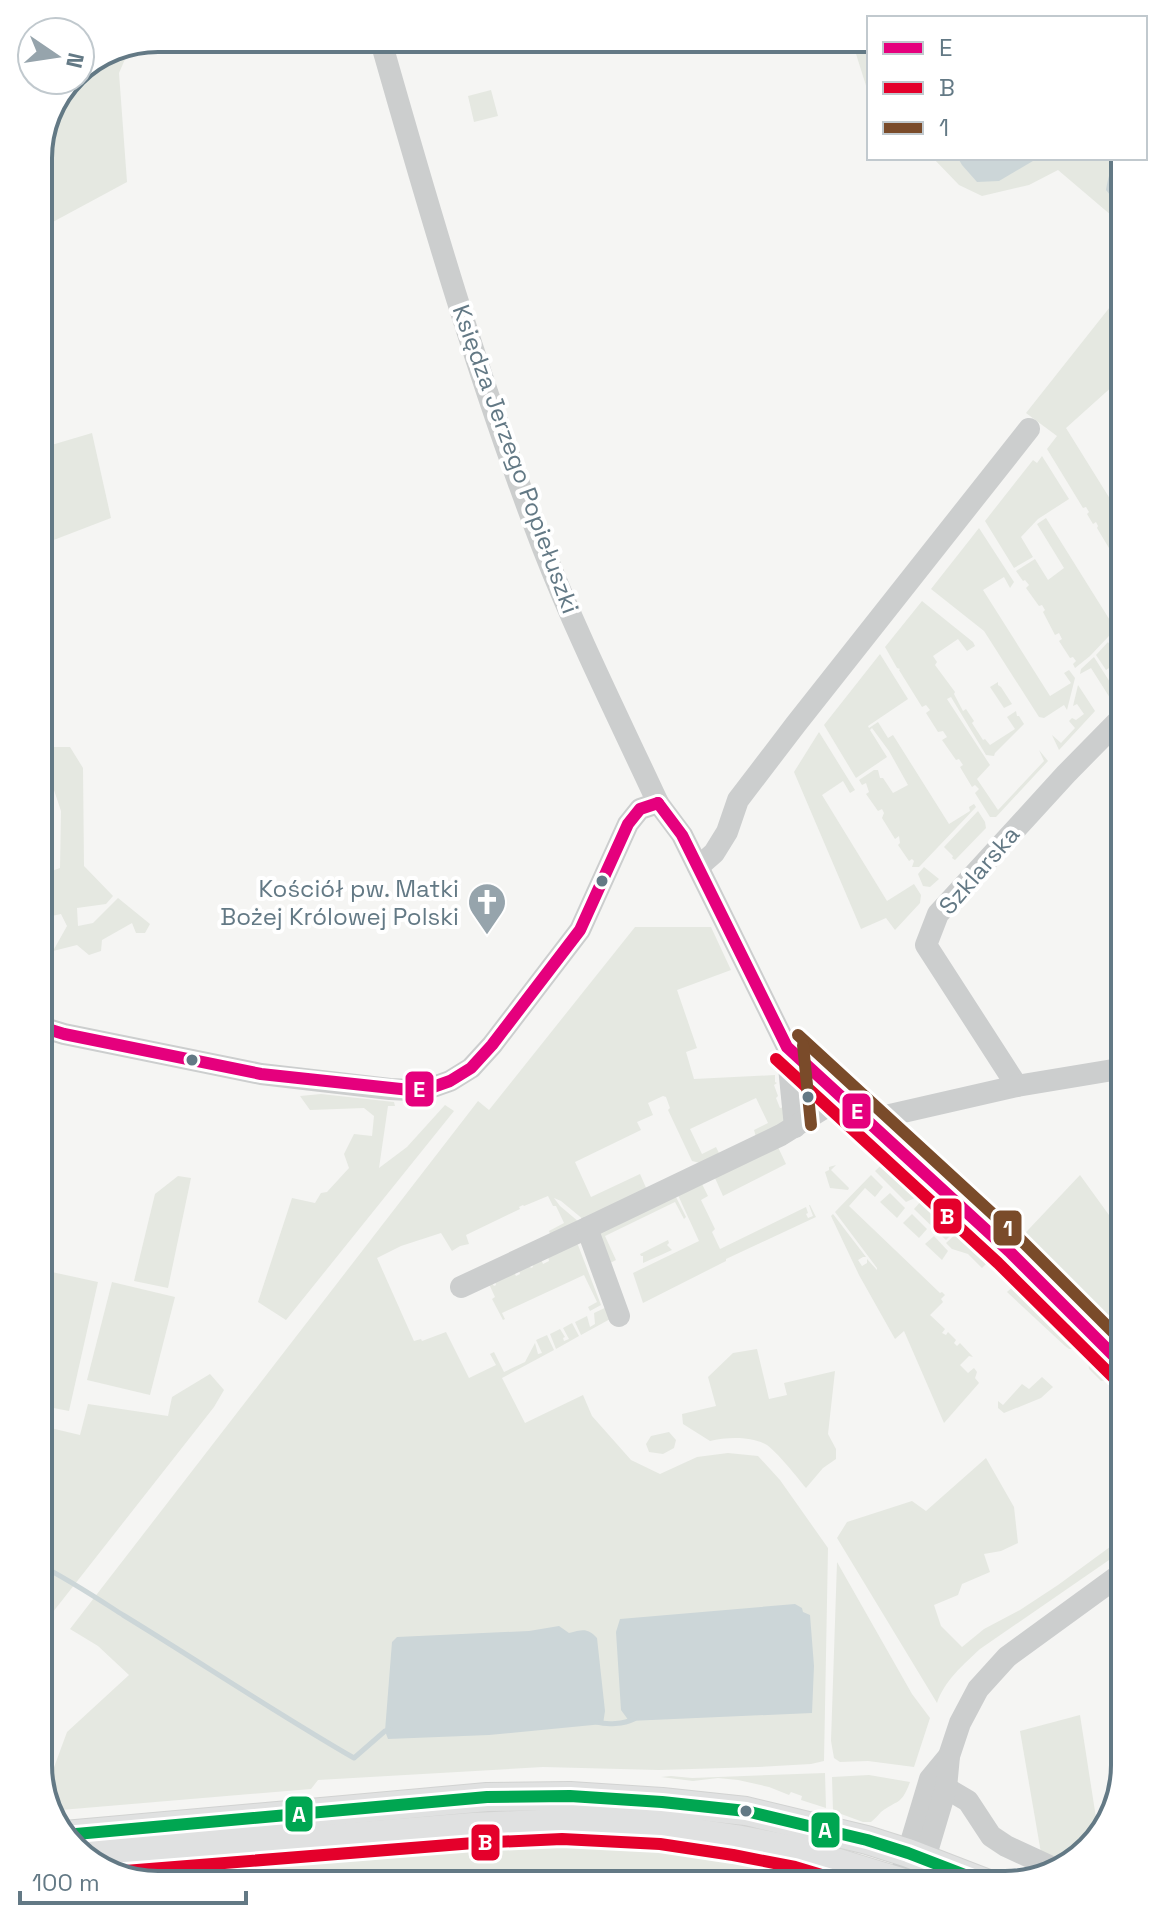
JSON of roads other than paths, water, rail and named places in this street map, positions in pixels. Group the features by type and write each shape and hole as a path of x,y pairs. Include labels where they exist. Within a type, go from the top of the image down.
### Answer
{"main road":[{"path":"77,1834 487,1797 570,1796 746,1811 838,1833 902,1871"},
{"path":"105,1856 473,1827 562,1823 662,1828 736,1839 891,1871"}],"street":[{"name":"Księdza Jerzego Popiełuszki","path":"384,52 429,208 542,546 658,803 682,835 787,1047 1009,1251 1111,1353"},
{"path":"698,867 714,853 727,832 738,800 1029,429"},
{"name":"Szklarska","path":"1017,1086 926,945 938,914 1111,727"},
{"path":"52,1030 209,1065 305,1080 410,1090 450,1081 471,1068 492,1045 580,930 628,824 640,809 658,803"},
{"path":"787,1047 795,1127"},
{"path":"868,1120 1017,1086 1111,1070"},
{"path":"461,1287 795,1127 842,1097"},
{"path":"587,1228 619,1316"},
{"path":"911,1871 946,1788 949,1756 960,1723 978,1689 1007,1657 1111,1581"},
{"path":"910,1871 930,1779 949,1756"},
{"path":"946,1788 968,1801 991,1836 1043,1863"}],"waterway":[{"path":"52,1572 354,1758 385,1731 391,1730"},
{"path":"597,1722 616,1724 634,1719"}],"place":[{"name":"Kościół pw. Matki Bożej Królowej Polski","path":"487,936"}]}
